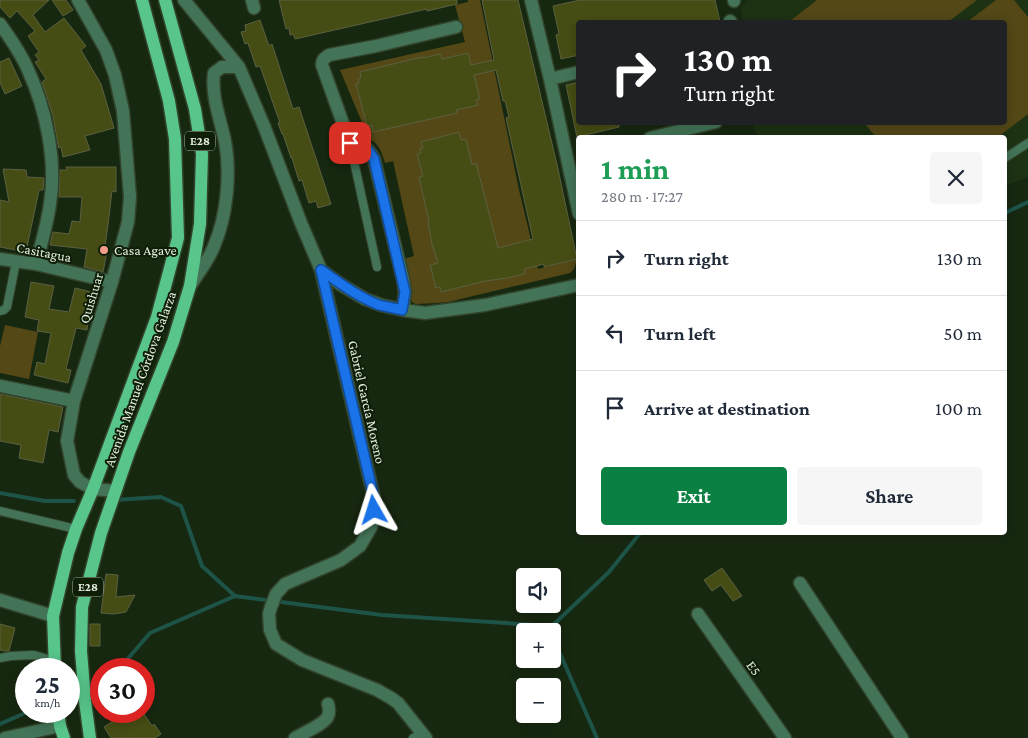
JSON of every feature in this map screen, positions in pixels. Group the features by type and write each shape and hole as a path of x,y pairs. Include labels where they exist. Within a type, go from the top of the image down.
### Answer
{"main road":[{"name":"Avenida Manuel Córdova Galarza","path":"55,658 53,616 68,553 157,317 178,238 177,173 169,101 142,0"},
{"name":"Avenida Manuel Córdova Galarza","path":"90,738 81,651 82,608 101,533 115,491 173,342 190,286 200,224 202,154 195,109 166,0"},
{"path":"109,444 116,453 129,452"}],"street":[{"name":"Quishuar","path":"78,0 106,50 115,75 122,111 130,197 128,222 112,282 74,401 66,441 74,475 80,482 92,489"},
{"name":"Gabriel García Moreno","path":"184,0 239,67 321,270 374,498 371,527 360,546 341,560 285,584 276,594 271,607 269,614 270,630 276,644 302,660 377,690 391,698 398,703 421,736"},
{"path":"532,0 550,79 573,156 576,185"},
{"path":"0,24 28,69 40,101 48,133 52,165 50,203 36,264"},
{"path":"402,310 405,292 403,279 374,159 369,149 361,144 350,143 322,65 323,59 329,55 456,27"},
{"path":"190,286 214,248 222,223 226,197 228,157 214,98 214,73 222,67 239,67"},
{"path":"550,79 576,73"},
{"path":"662,135 704,125"},
{"name":"Casitagua","path":"0,259 36,264 112,282"},
{"path":"321,270 366,299 402,310 425,313 485,305 576,286"},
{"path":"0,386 74,401"},
{"path":"92,489 115,491"},
{"path":"800,583 902,738"},
{"path":"0,600 53,616"},
{"name":"E5","path":"698,614 786,738"},
{"path":"294,738 328,718 328,704"},
{"path":"5,738 61,734"}],"lane":[{"path":"350,143 377,267"},
{"path":"1007,157 1028,144"},
{"path":"0,311 7,307 16,262"},
{"path":"0,511 76,528"},
{"path":"0,658 34,655 40,658"}],"shaded area":[{"path":"468,0 480,0 519,190 538,269 576,259 576,262 574,269 570,273 448,302 415,304 412,302 404,259 414,256 393,161 385,163 378,146 369,139 340,70 465,42 455,5 468,2"},
{"path":"748,0 1028,0 1028,177 1007,185 1007,135 757,135 752,125 1007,125 1007,20 742,20 741,7"},
{"path":"817,0 977,0 951,20 791,20"},
{"path":"996,0 1014,0 1028,17 1028,114 1001,135 874,135 866,125 1007,125 1007,20 970,20"},
{"path":"5,325 38,332 29,379 0,373 0,346"}],"building":[{"path":"0,0 49,0 33,15 45,32 64,18 86,46 81,50 101,84 114,128 85,136 90,150 63,157 61,147 59,148 58,145 53,116 42,82 46,79 35,62 39,60 35,55 39,52 28,36 35,31 17,11 10,18 0,7"},
{"path":"52,0 66,0 73,10 63,16"},
{"path":"279,0 457,0 457,4 295,39 293,34 290,35 289,28 286,29"},
{"path":"482,0 518,0 558,169 576,259 544,267 544,264 524,269 525,274 485,281 441,292 440,287 436,288 430,265 438,263 432,244 419,177 423,176 417,154 421,153 420,149 423,148 421,142 459,132 461,140 466,139 472,165 476,163 498,248 533,239 506,118 509,117 505,101 503,101 496,70 474,75 480,99 476,100 478,105 456,110 457,113 373,132 372,125 367,126 356,84 359,83 358,79 361,78 360,72 422,57 441,54 442,59 468,53 471,65 494,60"},
{"path":"580,0 715,0 720,20 576,20 576,56 561,59 556,35 559,34 553,6"},
{"path":"260,20 269,46 272,44 293,109 299,107 331,204 318,208 316,201 309,203 302,180 299,181 278,123 280,123 260,66 256,67 248,43 245,44 241,32 246,31 245,25"},
{"path":"9,58 22,86 5,94 0,83 0,62"},
{"path":"576,83 576,125 619,125 619,127 585,135 577,135 566,85"},
{"path":"66,167 116,167 116,192 112,191 105,246 108,246 103,272 84,267 87,249 50,245 53,232 69,234 72,221 80,222 82,197 59,197 60,170 67,170"},
{"path":"3,169 26,170 27,177 44,178 43,190 39,190 26,252 0,247 0,200 9,202"},
{"path":"31,282 54,286 49,309 69,312 75,288 96,293 91,315 89,315 87,330 76,328 66,369 71,370 68,383 34,375 37,362 45,364 51,333 37,331 39,320 25,317"},
{"path":"0,394 63,407 58,432 49,430 43,463 19,458 21,445 0,441"},
{"path":"722,568 742,596 733,601 721,585 712,591 704,580"},
{"path":"106,574 118,575 116,597 135,595 126,612 114,614 101,613"},
{"path":"0,624 15,628 9,651 0,650"},
{"path":"90,624 100,624 100,646 90,646"},
{"path":"110,723 150,723 152,726 154,724 161,734 155,738 111,738 104,727"}],"waterway":[{"path":"1007,212 1028,202"},
{"path":"0,493 45,501 74,501"},
{"path":"114,500 161,497 181,506 202,566 235,596 382,615 516,624"},
{"path":"597,738 555,642 552,626 609,572 639,535"},
{"path":"128,658 150,633 235,596"},
{"path":"0,724 15,718"}],"place":[{"name":"Casa Agave","path":"104,250"}],"route":[{"path":"350,143 361,144 369,149 374,159 405,292 402,310 381,305 340,284 321,270 374,498 374,510"}]}
